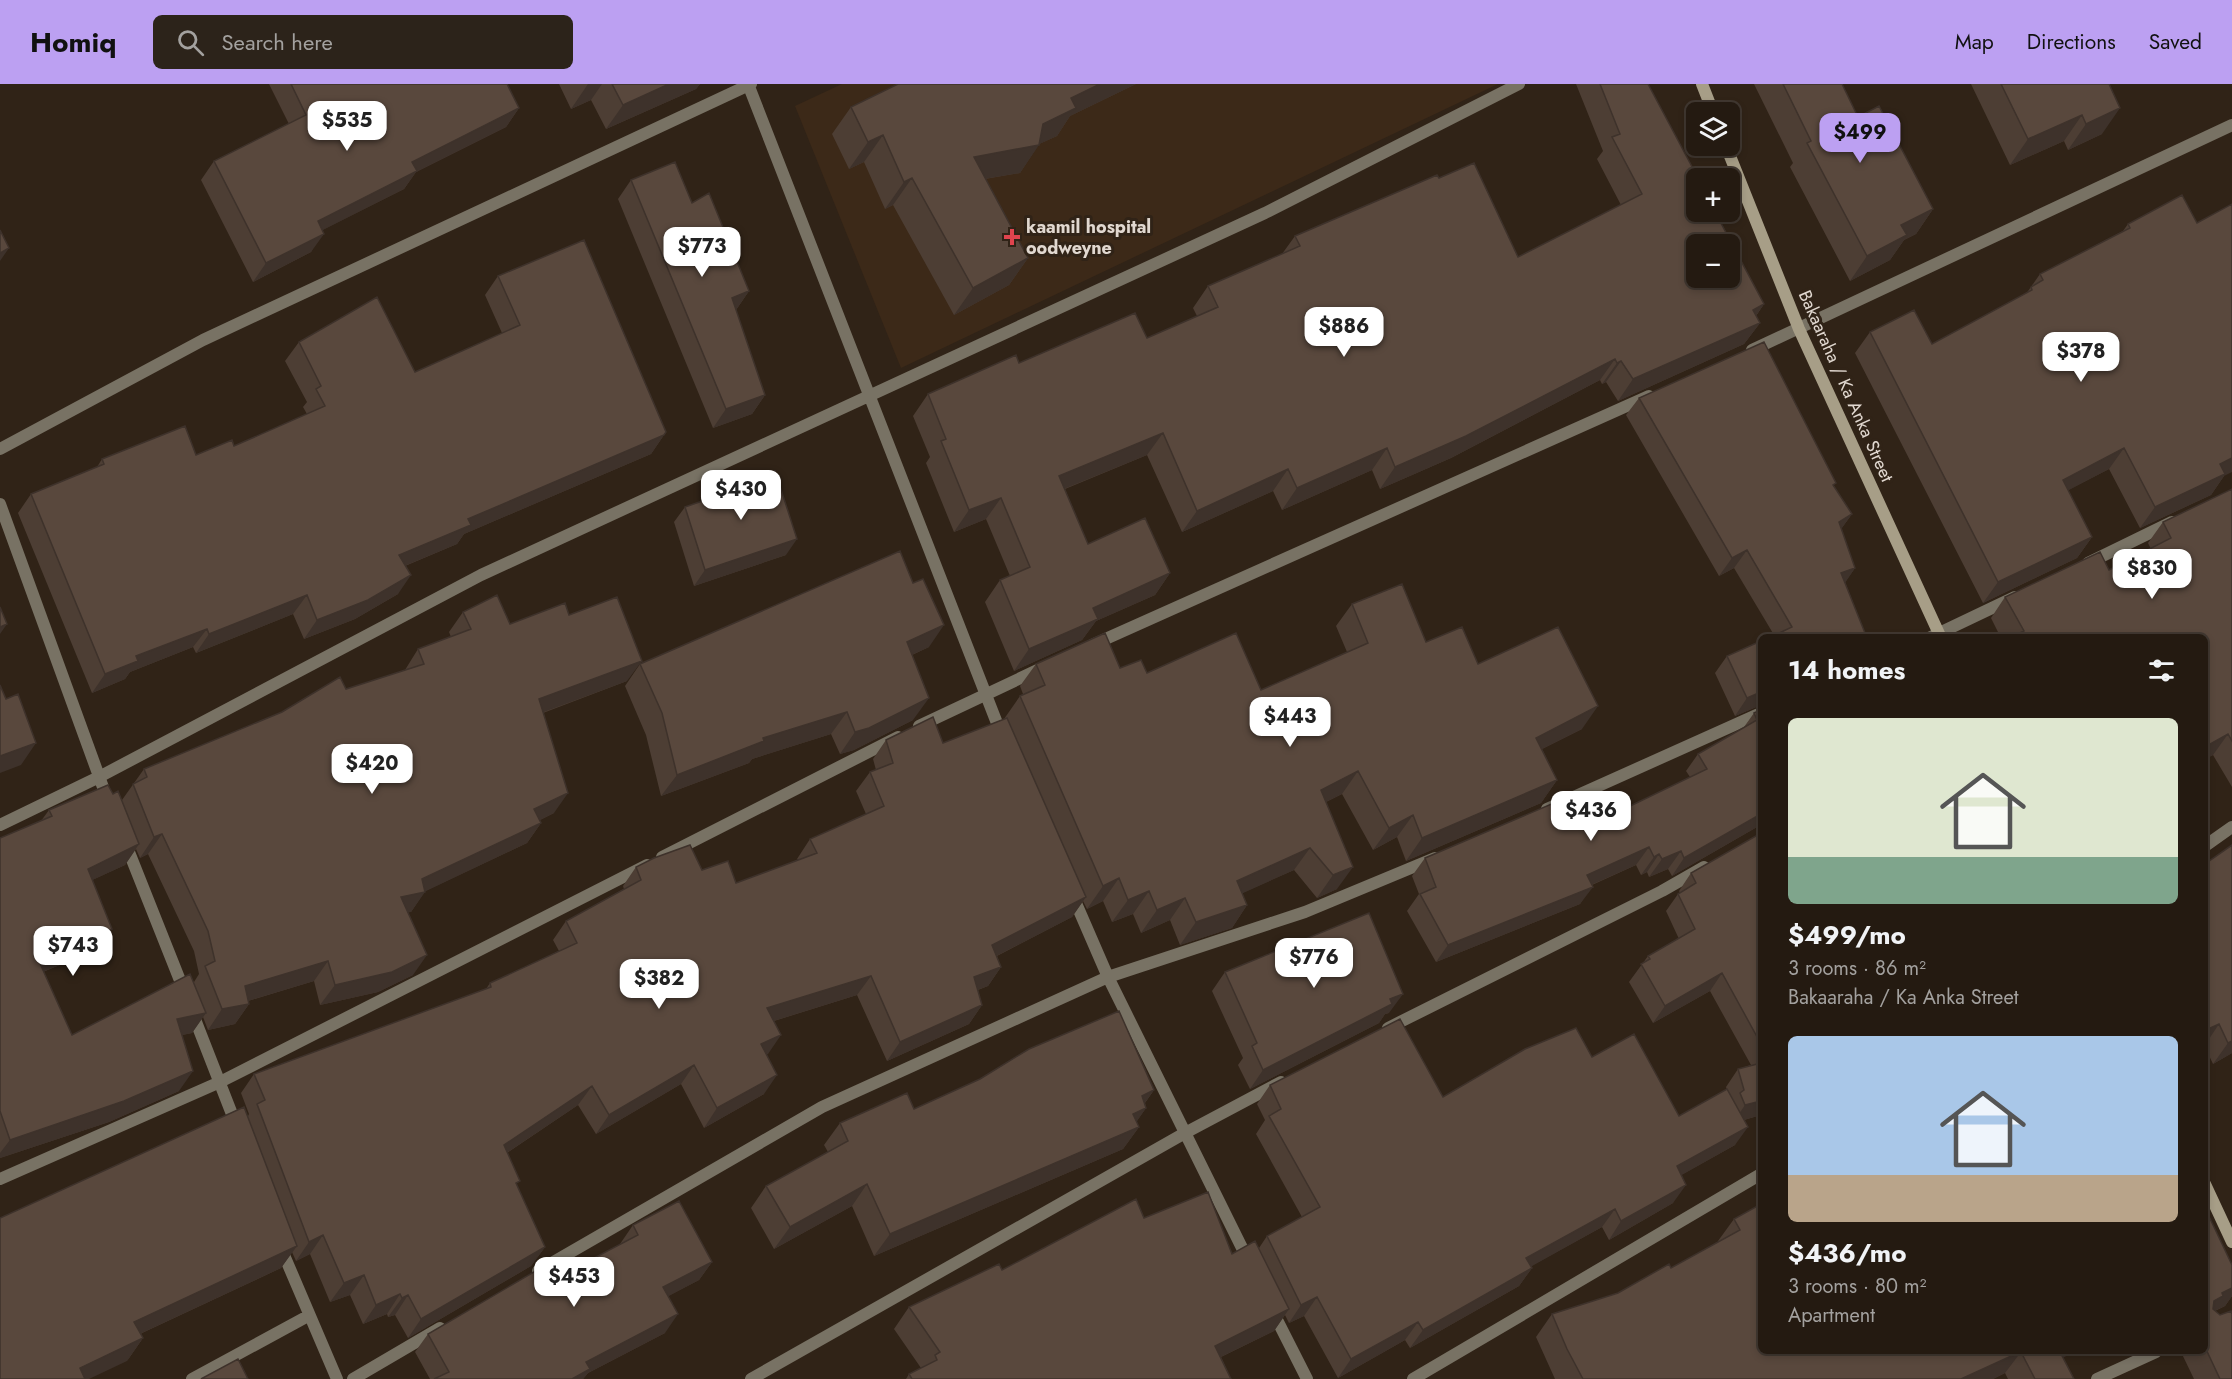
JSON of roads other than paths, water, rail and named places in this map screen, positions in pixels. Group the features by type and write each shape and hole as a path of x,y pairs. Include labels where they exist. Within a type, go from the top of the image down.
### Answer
{"street":[{"path":"0,449 203,340 749,84 983,694 1007,748"},
{"path":"0,825 99,777 481,575 1265,213 1519,84"},
{"path":"1702,84 1709,102"},
{"path":"1744,354 2232,125"},
{"name":"Bakaaraha / Ka Anka Street","path":"1730,156 1798,329 1936,634"},
{"path":"1081,650 1657,392"},
{"path":"0,504 112,810"},
{"path":"2080,566 2189,515"},
{"path":"1941,634 2026,592"},
{"path":"0,1179 220,1082 983,694 1059,660"},
{"path":"1540,813 1758,714"},
{"path":"2208,844 2232,827"},
{"path":"121,831 240,1137"},
{"path":"526,1278 822,1107 1108,977 1305,912 1444,854"},
{"path":"1379,1033 1662,891 1712,863"},
{"path":"1065,879 1108,977 1254,1272"},
{"path":"751,1379 1185,1133 1295,1074"},
{"path":"1413,1379 1758,1176"},
{"path":"2208,1190 2232,1242"},
{"path":"276,1236 308,1316 337,1379"},
{"path":"1264,1293 1307,1379"},
{"path":"192,1379 308,1316"},
{"path":"353,1379 455,1320"},
{"path":"2097,1379 2152,1354"}],"place":[{"name":"kaamil hospital oodweyne","path":"1012,237"}]}
